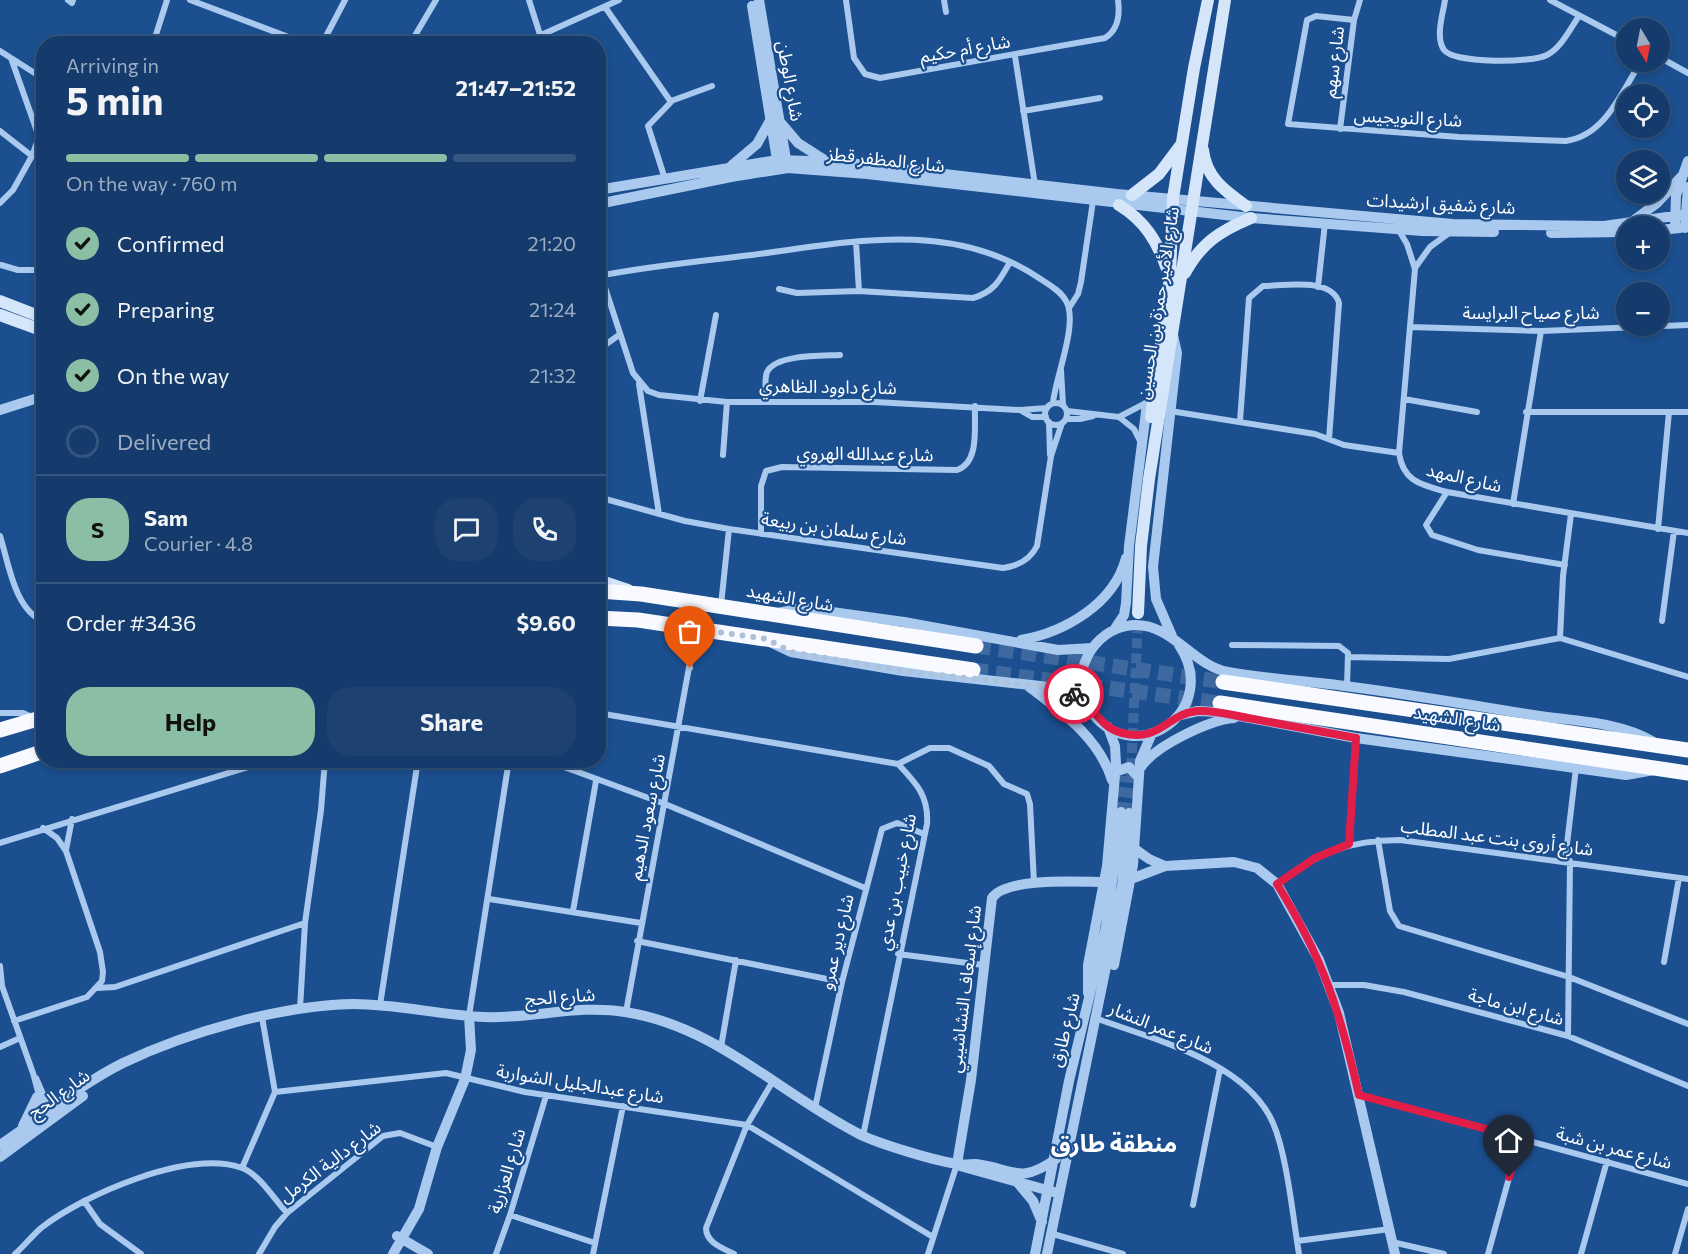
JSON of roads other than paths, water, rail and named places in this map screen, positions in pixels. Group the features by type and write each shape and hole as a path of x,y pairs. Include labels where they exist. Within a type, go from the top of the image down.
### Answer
{"highway":[{"name":"شارع الشهيد","path":"606,592 641,594 976,646"},
{"path":"606,618 638,620 912,663 973,670"},
{"name":"شارع الشهيد","path":"1223,682 1688,750"},
{"name":"شارع الشهيد","path":"1220,703 1688,773"},
{"path":"0,730 36,719"},
{"path":"0,737 29,727 36,721"},
{"path":"4,763 36,753"}],"main road":[{"name":"شارع الأمير حمزة بن الحسين","path":"1176,278 1173,204 1208,0"},
{"name":"شارع الأمير حمزة بن الحسين","path":"1135,613 1138,512 1176,278 1192,206 1225,0"},
{"path":"1203,130 1204,153 1213,178 1246,206"},
{"path":"1132,195 1159,174 1182,143"},
{"path":"1119,205 1136,215 1151,233 1176,278 1205,243 1223,230 1251,218"},
{"path":"0,301 36,315"},
{"path":"0,315 36,328"},
{"path":"606,583 641,594"}],"street":[{"path":"68,0 72,3 73,0"},
{"path":"155,36 167,0"},
{"path":"190,0 286,36"},
{"path":"326,36 345,0"},
{"path":"415,36 436,0"},
{"path":"529,0 541,36 619,0"},
{"name":"شارع الوطن","path":"751,0 776,120"},
{"name":"شارع الوطن","path":"759,0 782,164"},
{"name":"شارع أم حكيم","path":"846,0 855,58 866,74 873,77 1015,56 1105,38 1112,34 1116,27 1118,0"},
{"path":"944,0 946,12"},
{"name":"شارع سهم","path":"1340,129 1354,20 1360,0"},
{"path":"1445,0 1442,44 1448,53 1461,58 1503,60 1547,56 1556,50 1579,16"},
{"path":"1550,0 1616,35"},
{"path":"605,7 671,101"},
{"name":"شارع النويجيس","path":"1354,20 1316,16 1307,20 1288,124 1459,137 1566,141 1581,139 1599,127 1635,72"},
{"path":"0,51 36,74"},
{"path":"1015,56 1035,185"},
{"path":"11,58 36,129"},
{"path":"1670,63 1687,72"},
{"path":"671,101 712,86"},
{"path":"1023,111 1100,98"},
{"path":"666,181 648,126 670,106 671,101"},
{"path":"728,168 757,144 776,120 798,142 826,160"},
{"path":"0,131 32,156"},
{"path":"0,203 13,190 36,145"},
{"name":"شارع المظفر قطز","path":"606,189 666,181 728,168 826,160 1132,195 1173,204"},
{"path":"1642,216 1681,177 1688,161"},
{"name":"شارع المظفر قطز","path":"606,202 782,164 1119,205 1173,204"},
{"path":"1681,177 1683,228"},
{"path":"1682,215 1688,187"},
{"path":"1050,405 1069,325 1069,308 1078,294 1081,282 1093,201"},
{"path":"1173,204 1192,206"},
{"name":"شارع شفيق ارشيدات","path":"1192,206 1246,206 1453,227"},
{"name":"شارع شفيق ارشيدات","path":"1192,206 1251,218 1398,229 1616,228"},
{"path":"1318,287 1325,223"},
{"path":"1415,269 1430,247 1453,227"},
{"name":"شارع المهد","path":"1398,229 1407,244 1415,269 1399,453 1402,467 1410,479 1447,492 1688,533"},
{"path":"606,274 856,242 903,239 943,241 976,247 1010,262 1055,289 1069,308"},
{"path":"856,242 859,291"},
{"path":"779,289 797,293 859,291 973,298 998,285 1010,262"},
{"path":"0,266 18,270 36,270"},
{"path":"1240,421 1249,298 1263,286 1318,287 1331,290 1337,295 1339,303 1329,439"},
{"path":"606,294 639,383 659,514"},
{"path":"700,401 716,315"},
{"name":"شارع صياح البرايسة","path":"1410,327 1541,331 1688,326"},
{"path":"1513,504 1526,412 1541,331"},
{"path":"606,344 619,334"},
{"path":"1094,998 1086,976 1104,882 1116,749 1108,728 1091,711 1085,700 1082,674 1092,648 1112,631 1126,609 1129,546 1147,402 1156,347 1168,335 1177,353 1153,578 1159,609 1190,664 1192,685 1180,715 1163,729 1152,733 1130,735 1108,728"},
{"path":"766,401 766,376 775,364 792,358 840,355"},
{"path":"1060,369 1065,418 1119,417 1147,402"},
{"name":"شارع داوود الظاهري","path":"639,383 659,395 700,401 975,406 1020,410 1063,405"},
{"path":"0,410 36,399"},
{"path":"1404,399 1477,412"},
{"path":"723,455 727,402"},
{"name":"شارع سلمان بن ربيعة","path":"1050,405 1048,420 1051,456"},
{"name":"شارع عبدالله الهروي","path":"761,534 761,486 766,471 782,467 957,470 965,468 971,458 975,406"},
{"name":"شارع داوود الظاهري","path":"1020,410 1032,417 1048,420 1065,418"},
{"path":"1170,411 1315,434 1344,445 1399,453"},
{"path":"1526,412 1688,412"},
{"path":"1658,529 1669,412"},
{"path":"1119,417 1134,429 1142,444"},
{"name":"شارع سلمان بن ربيعة","path":"606,499 659,514 729,529 987,567 1015,566 1033,554 1037,546 1051,456 1065,418"},
{"path":"1447,492 1426,525 1432,535 1478,550 1565,565"},
{"path":"1560,638 1571,514"},
{"path":"720,606 729,529"},
{"path":"1662,621 1674,531"},
{"path":"0,536 21,601 36,618"},
{"path":"1013,641 1051,633 1066,627 1095,606 1124,564 1129,546"},
{"path":"773,614 784,609 802,608 1066,651 1092,648"},
{"path":"1112,631 1144,626 1176,642 1204,663 1222,670 1347,686 1603,725 1638,735 1660,746"},
{"name":"شارع سعود الدهيم","path":"626,1012 641,923 680,727 696,629"},
{"path":"1348,657 1449,659 1560,638 1688,678"},
{"path":"767,639 791,652 932,676 1062,689 1085,700"},
{"path":"1232,645 1334,645 1347,650 1347,686"},
{"path":"1028,686 1055,706 1091,740 1106,763 1114,785"},
{"path":"1180,715 1208,711 1356,738 1626,775 1656,769"},
{"path":"0,712 23,713 36,717"},
{"path":"606,713 898,764 930,748 949,748 989,766 1004,784 1027,794 1030,804 1034,883"},
{"path":"1138,773 1153,753 1205,726 1221,720 1244,717"},
{"path":"1094,998 1112,972 1135,849 1138,773 1142,754 1152,733"},
{"path":"1349,844 1356,738"},
{"name":"شارع خبيب بن عدي","path":"863,1136 928,813 926,801 916,782 898,764"},
{"path":"1115,772 1129,767 1138,773"},
{"path":"0,843 244,768"},
{"path":"300,1009 305,923 320,821 324,768"},
{"path":"380,1005 417,768"},
{"path":"386,1254 397,1243 411,1209 420,1200 437,1147 465,1078 471,1050 470,1016 477,959 489,899 509,768"},
{"path":"564,768 665,804 865,888"},
{"path":"1568,1036 1567,861 1576,768"},
{"path":"573,911 596,781"},
{"name":"شارع طارق","path":"1047,1254 1053,1234 1056,1159 1069,1081 1094,998 1125,813"},
{"path":"66,851 72,819"},
{"name":"شارع دير عمرو","path":"815,1108 865,888 885,826 897,823 924,834"},
{"path":"14,1021 87,997 97,988 103,972 100,952 66,851 57,838 43,828"},
{"path":"1378,840 1390,911 1399,926 1569,977 1688,1024"},
{"name":"شارع أروى بنت عبد المطلب","path":"1277,884 1315,858 1349,844 1378,840 1400,840 1567,861 1688,879"},
{"path":"1135,849 1165,866"},
{"path":"1131,879 1165,866 1222,862 1246,864 1267,874 1277,884 1307,934 1330,985 1359,1095 1395,1254"},
{"path":"1664,962 1679,878"},
{"name":"شارع إسعاف النشاشيبي","path":"957,1164 972,1070 992,898 1002,889 1034,883 1104,882"},
{"path":"489,899 641,923"},
{"path":"97,988 115,987 305,923"},
{"path":"638,941 842,982"},
{"path":"898,954 983,965"},
{"path":"721,1047 736,960"},
{"path":"0,966 1,985 48,1114"},
{"name":"شارع ابن ماجة","path":"1330,985 1364,985 1404,992 1568,1036 1688,1086"},
{"name":"شارع طارق","path":"1035,1254 1042,1222 1055,1192 1095,1018 1094,998"},
{"name":"شارع الحج","path":"0,1157 61,1101 123,1064 215,1030 262,1017 300,1009 380,1005 470,1016 522,1016 573,1010 626,1012 672,1024 721,1047 863,1136 957,1164 968,1170 1055,1192"},
{"path":"243,1168 275,1092 262,1017"},
{"name":"شارع عمر النشار","path":"1095,1018 1190,1053 1220,1069 1251,1091 1273,1123 1279,1141 1299,1254"},
{"path":"0,1047 20,1038"},
{"name":"شارع الحج","path":"0,1144 138,1059"},
{"path":"1193,1205 1220,1069"},
{"name":"شارع عبدالجليل الشواربة","path":"275,1092 435,1073 546,1096 747,1125 933,1238"},
{"path":"734,1254 711,1241 706,1234 706,1228 747,1125 774,1080"},
{"path":"40,1095 61,1101"},
{"path":"20,1131 40,1095"},
{"name":"شارع عمر بن شبة","path":"1359,1095 1688,1184"},
{"name":"شارع العزارية","path":"496,1254 546,1096"},
{"path":"593,1254 623,1106"},
{"name":"شارع دالية الكرمل","path":"259,1254 286,1213 388,1134 400,1133 437,1147"},
{"path":"1488,1254 1520,1138"},
{"name":"شارع الحج","path":"957,1164 978,1165 1022,1174 1039,1171 1056,1159"},
{"path":"1581,1254 1607,1161"},
{"path":"15,1254 41,1228 84,1201 171,1167 222,1164 243,1168 252,1174 286,1213"},
{"path":"928,1254 957,1164"},
{"path":"1018,1183 1033,1201 1042,1222"},
{"path":"84,1201 100,1224 141,1254"},
{"path":"1675,1254 1688,1209"},
{"path":"510,1215 595,1243"},
{"path":"1297,1241 1389,1229"},
{"path":"1053,1234 1123,1254"},
{"path":"1392,1242 1444,1254"},
{"path":"397,1243 418,1254"},
{"path":"397,1243 428,1254"}],"tunnel":[{"path":"1129,813 1138,619"},
{"path":"976,646 1223,682"},
{"path":"973,670 1220,703"},
{"path":"1121,812 1123,776"}],"district":[{"name":"منطقة طارق","path":"1114,1144"}]}
